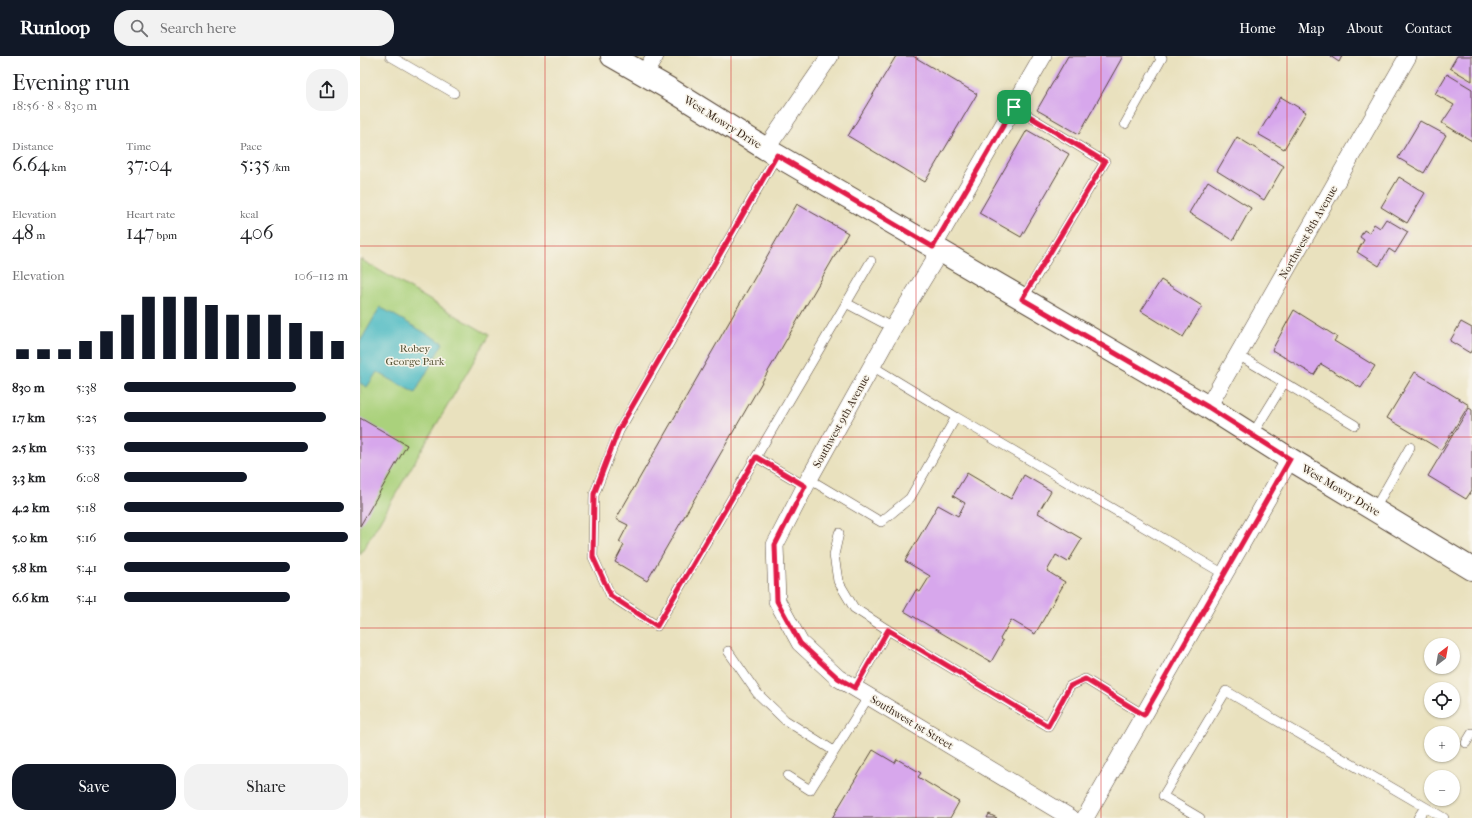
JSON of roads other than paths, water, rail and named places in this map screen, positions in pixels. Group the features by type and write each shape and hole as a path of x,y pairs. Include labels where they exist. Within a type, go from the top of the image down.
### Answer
{"street":[{"name":"West Mowry Drive","path":"612,56 771,152 1208,407 1290,459 1472,569"},
{"path":"644,74 655,56"},
{"path":"771,152 830,56"},
{"name":"Southwest 9th Avenue","path":"777,601 775,545 807,482 1043,56"},
{"name":"Northwest 8th Avenue","path":"1208,407 1408,56"},
{"path":"1085,818 1290,459"},
{"name":"Southwest 1st Street","path":"777,601 800,643 838,678 1071,818"}],"lane":[{"path":"390,56 454,93"},
{"path":"1125,124 1162,58 1159,56"},
{"path":"1014,107 1105,162 1022,299"},
{"path":"771,152 618,431 594,494 593,557 611,596 657,626 870,261"},
{"path":"846,303 893,328"},
{"path":"1238,355 1355,425"},
{"path":"872,366 1224,574"},
{"path":"1252,435 1284,383"},
{"path":"756,457 807,482 881,522 910,498 956,417"},
{"path":"1374,510 1410,447"},
{"path":"839,533 834,556 838,581 854,608 1048,726 1070,686 1085,679 1144,715"},
{"path":"788,776 810,790 834,751 862,692 888,630"},
{"path":"728,650 756,693 785,720 834,751"},
{"path":"1200,818 1163,796 1226,691 1444,818"},
{"path":"1466,743 1472,733"},
{"path":"1418,818 1425,807"}],"water":[{"path":"380,307 443,343 415,393 377,372 367,387 360,383 360,342"}],"park label":[{"name":"Robey George Park","path":"415,354"}]}
